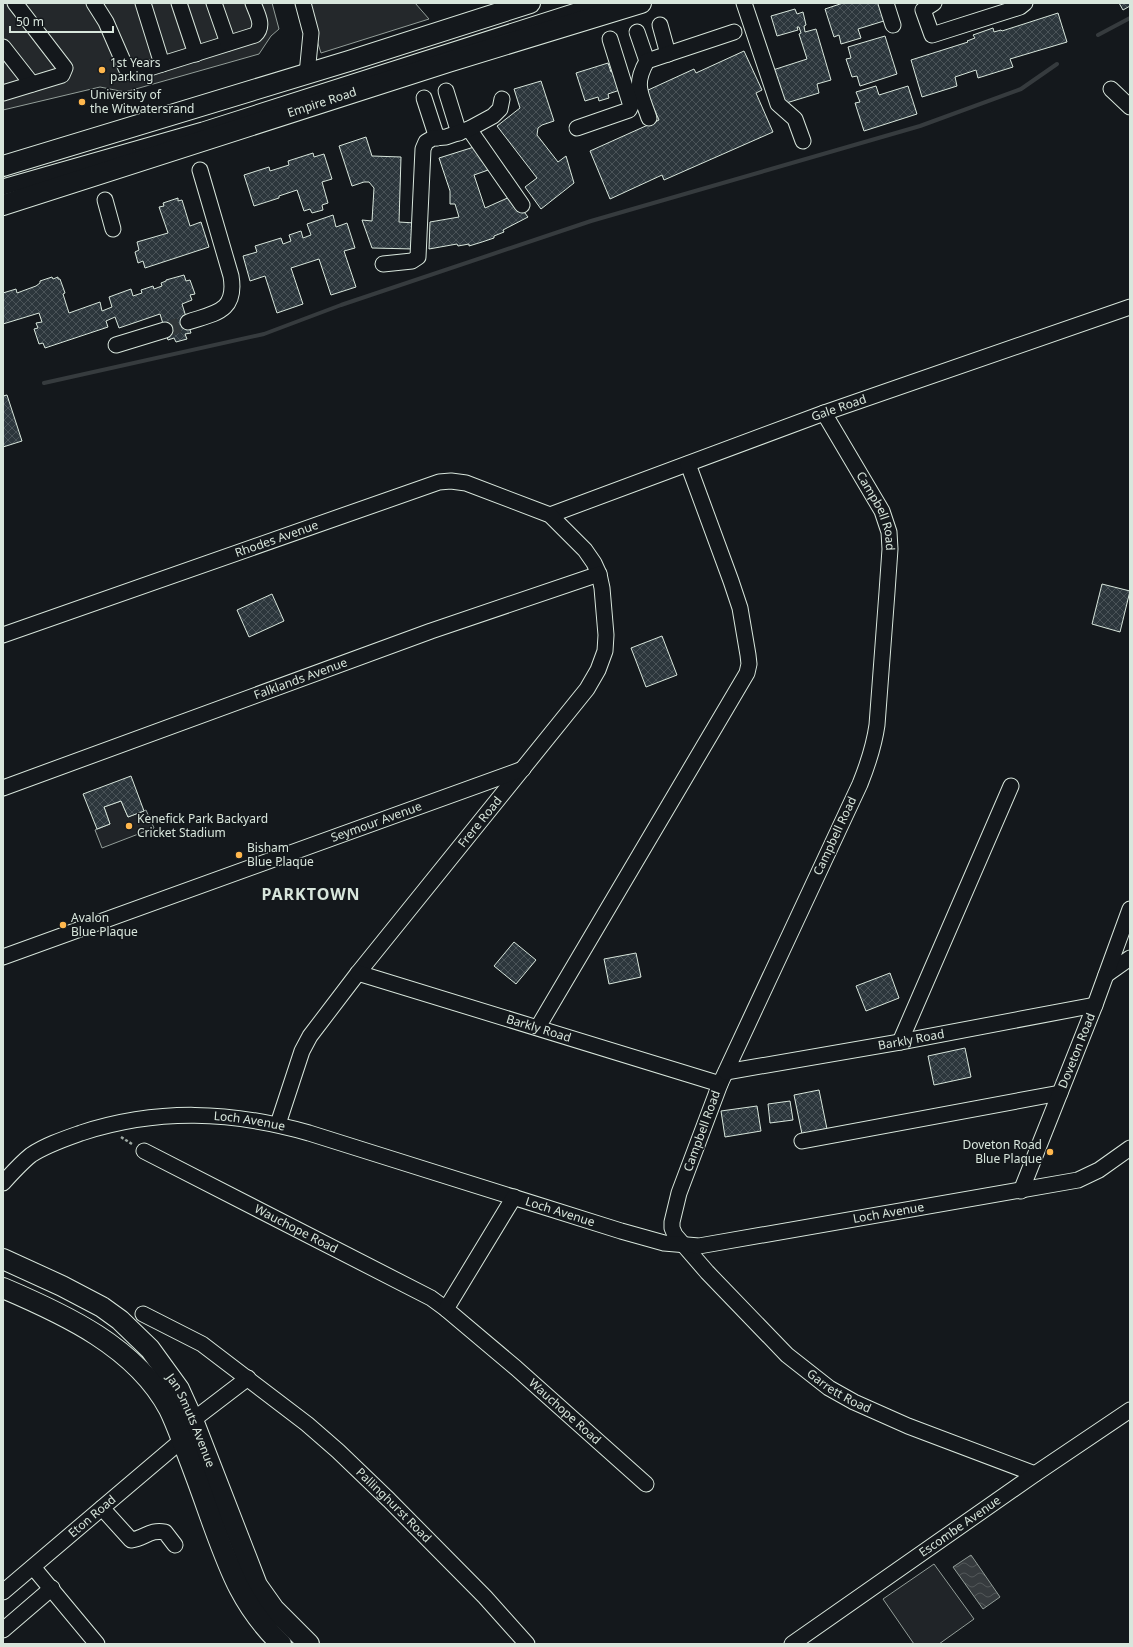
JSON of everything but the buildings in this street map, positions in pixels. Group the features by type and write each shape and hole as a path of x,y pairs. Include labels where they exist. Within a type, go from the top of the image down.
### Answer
{"main road":[{"path":"3,166 307,74 530,3"},
{"name":"Empire Road","path":"3,206 441,65 641,3"},
{"name":"Jan Smuts Avenue","path":"3,1259 62,1286 102,1307 120,1320 150,1349 179,1389 193,1420 257,1585 274,1609 309,1644"},
{"name":"Jan Smuts Avenue","path":"3,1288 45,1306 90,1332 120,1352 135,1365 153,1385 168,1408 182,1440 236,1583 256,1617 281,1644"}],"street":[{"path":"3,93 62,75 65,68 16,3"},
{"path":"94,3 106,22 126,68 130,72 137,72 255,35 260,31 261,25 253,3"},
{"path":"142,3 162,64"},
{"path":"179,3 196,54"},
{"path":"214,3 228,44"},
{"path":"303,3 311,32 307,74"},
{"path":"3,187 202,130 601,3"},
{"path":"744,3 778,104 795,119 803,141"},
{"path":"886,3 893,25"},
{"path":"934,3 923,10 932,35 1020,7 1025,3"},
{"path":"660,25 668,54"},
{"path":"637,32 647,61"},
{"path":"649,118 639,87 638,78 647,61 734,32"},
{"path":"577,128 629,110 631,106 610,40"},
{"path":"3,47 32,84"},
{"path":"1111,89 1130,107"},
{"path":"446,92 452,109 464,131 522,205"},
{"path":"424,98 437,138"},
{"path":"383,264 412,261 418,257 423,149 426,142 464,131 493,116 500,109 502,99"},
{"path":"188,322 219,311 228,304 232,294 231,276 202,176"},
{"path":"105,200 113,229"},
{"name":"Gale Road","path":"550,515 824,413 1130,307"},
{"path":"116,345 165,330"},
{"name":"Campbell Road","path":"685,1246 672,1228 679,1193 723,1078 870,761 876,731 888,592 890,549 889,532 882,511 824,413"},
{"path":"538,1027 747,673 749,664 740,608 688,464"},
{"name":"Rhodes Avenue","path":"3,635 438,482 451,481 466,483 550,515"},
{"name":"Frere Road","path":"278,1124 302,1051 310,1036 358,973 587,689 598,670 605,651 606,635 602,588 599,574 594,563 585,550 550,515"},
{"name":"Falklands Avenue","path":"3,788 431,631 599,574"},
{"name":"Seymour Avenue","path":"3,957 524,768"},
{"path":"900,1042 1011,786"},
{"name":"Doveton Road","path":"1021,1191 1095,1005 1130,910"},
{"path":"1106,975 1130,958"},
{"name":"Barkly Road","path":"358,973 538,1027 723,1078 900,1042 1095,1005"},
{"path":"802,1141 1060,1093"},
{"name":"Loch Avenue","path":"3,1183 31,1155 43,1148 104,1126 141,1118 181,1115 253,1120 278,1124 621,1231 664,1243 699,1246 1078,1180 1088,1176 1130,1148"},
{"name":"Wauchope Road","path":"144,1151 431,1298 446,1309 646,1484"},
{"path":"446,1309 514,1197"},
{"name":"Garrett Road","path":"685,1246 707,1272 787,1355 829,1388 854,1402 908,1426 1035,1474"},
{"name":"Pallinghurst Road","path":"143,1314 202,1344 307,1424 338,1451 448,1559 505,1618 527,1644"},
{"path":"193,1420 248,1378"},
{"name":"Escombe Avenue","path":"792,1644 1035,1474 1130,1410"},
{"name":"Eton Road","path":"3,1592 182,1440"},
{"path":"102,1508 131,1540 138,1539 156,1531 166,1532 175,1545"},
{"path":"33,1567 97,1644"},
{"path":"3,1630 52,1588"}],"path":[{"path":"104,1126 144,1151"}],"shaded area":[{"name":"1st Years parking","path":"3,3 272,3 279,29 271,36 259,54 125,92 100,87 3,110"},
{"path":"305,3 415,3 429,19 321,53"},
{"name":"Kenefick Park Backyard Cricket Stadium","path":"121,801 128,817 146,810 154,828 102,848 95,830 110,824 104,807"},
{"path":"934,1564 974,1619 939,1644 914,1644 883,1599"}],"water":[{"path":"971,1555 1000,1597 983,1609 953,1567"}],"waterway":[{"path":"1098,35 1130,18"},
{"path":"44,383 264,334 341,305 591,221 920,126 1021,89 1057,64"}],"tunnel":[{"path":"165,330 188,322"}],"place":[{"name":"1st Years parking","path":"102,70"},
{"name":"University of the Witwatersrand","path":"82,102"},
{"name":"Kenefick Park Backyard Cricket Stadium","path":"129,826"},
{"name":"Bisham Blue Plaque","path":"239,855"},
{"name":"Avalon Blue Plaque","path":"63,925"},
{"name":"Doveton Road Blue Plaque","path":"1050,1152"}],"district":[{"name":"PARKTOWN","path":"311,894"}]}
